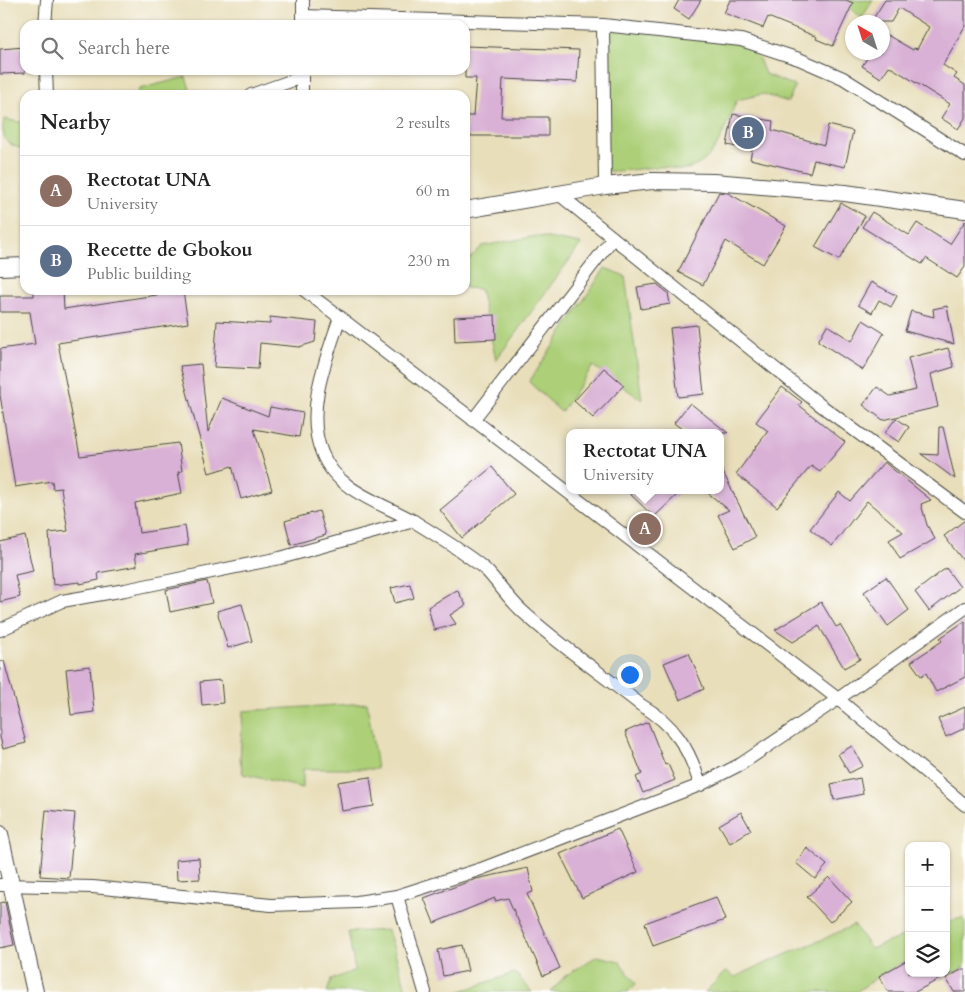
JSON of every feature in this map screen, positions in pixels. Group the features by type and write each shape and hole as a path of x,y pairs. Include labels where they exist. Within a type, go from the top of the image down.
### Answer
{"street":[{"path":"45,20 47,0"},
{"path":"303,0 303,20"},
{"path":"470,23 603,25 741,40 799,59 843,78 965,155"},
{"path":"603,25 605,186"},
{"path":"46,75 47,90"},
{"path":"263,90 300,75"},
{"path":"302,75 302,90"},
{"path":"470,209 605,186 652,181 714,182 845,193 965,210"},
{"path":"560,195 819,404 965,512"},
{"path":"473,420 613,238"},
{"path":"0,267 20,266"},
{"path":"311,295 566,491"},
{"path":"340,316 319,390 316,426 322,454 348,486 368,499 414,521 485,570 522,611 642,705 661,717 677,736 694,762 700,785"},
{"path":"570,494 838,699 965,805"},
{"path":"0,630 62,601 280,558 414,521"},
{"path":"6,886 93,887 271,904 357,902 396,896 481,869 700,785 741,764 838,699 965,608"},
{"path":"0,834 6,886 35,992"},
{"path":"396,896 425,992"}],"green space":[{"path":"839,0 873,0 864,15 858,15"},
{"path":"603,25 741,40 759,59 765,74 795,86 788,102 763,94 737,100 719,142 706,159 697,166 686,169 662,167 605,171"},
{"path":"186,77 190,90 139,90"},
{"path":"4,119 20,122 20,148 7,141 4,137"},
{"path":"537,236 581,244 496,360 480,289 470,288 470,258 482,246"},
{"path":"605,268 625,276 642,400 593,366 561,412 529,382"},
{"path":"367,703 377,769 303,769 303,788 243,774 240,759 243,711"},
{"path":"962,918 965,922 965,967 950,974 950,932 950,921"},
{"path":"854,925 871,949 905,936 905,961 856,992 705,992 726,971 735,977"},
{"path":"388,930 407,992 327,992 331,980 355,970 348,932"},
{"path":"597,956 619,961 636,984 628,992 551,992 565,976"},
{"path":"515,973 532,992 458,992"}],"building":[{"path":"679,0 701,0 689,19 674,9"},
{"path":"730,0 846,0 853,3 847,15 845,15 845,20 833,46 816,39 817,37 768,17 763,28 724,13"},
{"path":"885,0 965,0 965,26 943,65 957,74 954,78 965,85 965,118 958,129 941,118 950,104 889,66 881,78 862,66 866,60 890,60 890,37 913,50 914,48 917,49 929,27 899,8 891,22 890,15 875,15"},
{"path":"470,46 579,50 577,82 503,79 501,117 548,117 548,136 470,136 470,116 473,116 476,78 465,78 465,75 470,75"},
{"path":"20,47 20,73 0,74 0,49"},
{"path":"733,114 773,121 772,130 824,145 828,125 853,131 845,167 814,160 810,173 750,159 752,150 727,145"},
{"path":"719,192 728,193 786,226 763,264 726,241 703,285 678,272"},
{"path":"841,203 865,216 839,260 815,247"},
{"path":"872,212 909,235 917,223 950,244 965,221 965,267 957,278 926,258 922,264 862,227"},
{"path":"871,282 897,296 891,307 879,300 872,313 858,305"},
{"path":"657,284 668,293 670,304 641,309 637,287"},
{"path":"63,295 64,309 157,295 184,295 188,323 58,343 80,456 178,443 182,471 178,472 182,493 135,503 139,533 185,526 188,545 135,554 137,566 98,573 99,580 80,584 80,582 53,585 49,533 68,531 61,488 53,489 52,481 15,487 0,395 0,349 35,344 30,312 0,312 0,296"},
{"path":"947,306 954,344 905,331 911,311 934,317 933,309"},
{"path":"495,315 496,339 455,341 454,317"},
{"path":"270,317 317,322 315,342 299,347 260,343 258,369 214,367 217,321 270,324"},
{"path":"863,320 884,333 863,370 818,341 827,325 852,341"},
{"path":"697,325 704,394 678,397 670,328"},
{"path":"948,348 954,367 931,374 938,407 883,420 863,405 877,387 890,396 916,390 908,358"},
{"path":"201,364 208,432 222,398 268,416 270,407 303,413 299,437 254,429 272,490 241,499 232,466 209,473 180,366"},
{"path":"604,368 624,385 593,418 574,401"},
{"path":"782,387 802,402 799,405 845,442 820,472 811,466 777,507 736,474 768,431 756,422"},
{"path":"690,403 723,429 682,429 674,423"},
{"path":"896,418 909,427 899,442 885,433"},
{"path":"939,427 943,427 955,479 921,454 938,455"},
{"path":"884,462 931,500 921,504 927,525 935,539 900,559 889,540 903,532 867,501 832,546 810,529 839,492 850,501"},
{"path":"492,467 514,494 462,538 440,510"},
{"path":"724,474 755,537 735,548 718,515 729,510 709,494 724,494"},
{"path":"630,494 678,494 654,517"},
{"path":"319,511 326,535 291,545 285,521"},
{"path":"965,520 965,563 944,536"},
{"path":"25,536 33,571 15,575 20,597 0,602 0,542"},
{"path":"946,568 960,587 929,611 915,592"},
{"path":"886,577 909,610 888,626 864,592"},
{"path":"207,581 212,603 170,612 166,590"},
{"path":"410,584 414,598 395,603 391,588"},
{"path":"457,590 466,605 450,615 456,624 434,630 428,607"},
{"path":"821,602 836,627 840,625 860,659 844,668 819,626 793,642 775,630"},
{"path":"242,604 252,641 228,648 217,611"},
{"path":"965,621 965,677 936,692 926,673 921,676 911,662 942,641 940,638"},
{"path":"689,653 704,689 680,700 664,663"},
{"path":"4,661 26,743 3,749 0,737 0,662"},
{"path":"90,666 94,712 71,715 66,669"},
{"path":"221,680 223,703 202,705 200,682"},
{"path":"965,707 965,728 946,737 938,719"},
{"path":"648,722 665,765 668,764 675,780 643,793 636,777 642,774 625,732"},
{"path":"852,746 863,766 849,773 838,754"},
{"path":"370,777 374,806 342,811 338,782"},
{"path":"860,778 863,794 834,800 831,784"},
{"path":"46,810 75,813 69,878 40,876"},
{"path":"741,812 751,830 730,843 719,825"},
{"path":"618,829 638,872 582,898 560,854"},
{"path":"807,848 827,865 815,879 796,863"},
{"path":"199,858 200,879 177,880 176,860"},
{"path":"528,868 533,892 527,894 560,968 543,976 508,898 495,901 495,898 434,923 424,898 476,879"},
{"path":"829,877 852,902 830,922 807,897"},
{"path":"716,897 725,920 653,946 645,923"},
{"path":"5,902 14,945 0,948 0,903"},
{"path":"462,945 468,971 443,976 438,950"},
{"path":"905,961 905,977 943,977 915,992 888,992 879,976"},
{"path":"965,968 965,992 954,992 946,978"}],"place":[{"name":"Recette de Gbokou","path":"748,133"},
{"name":"Rectotat UNA","path":"645,529"}]}
